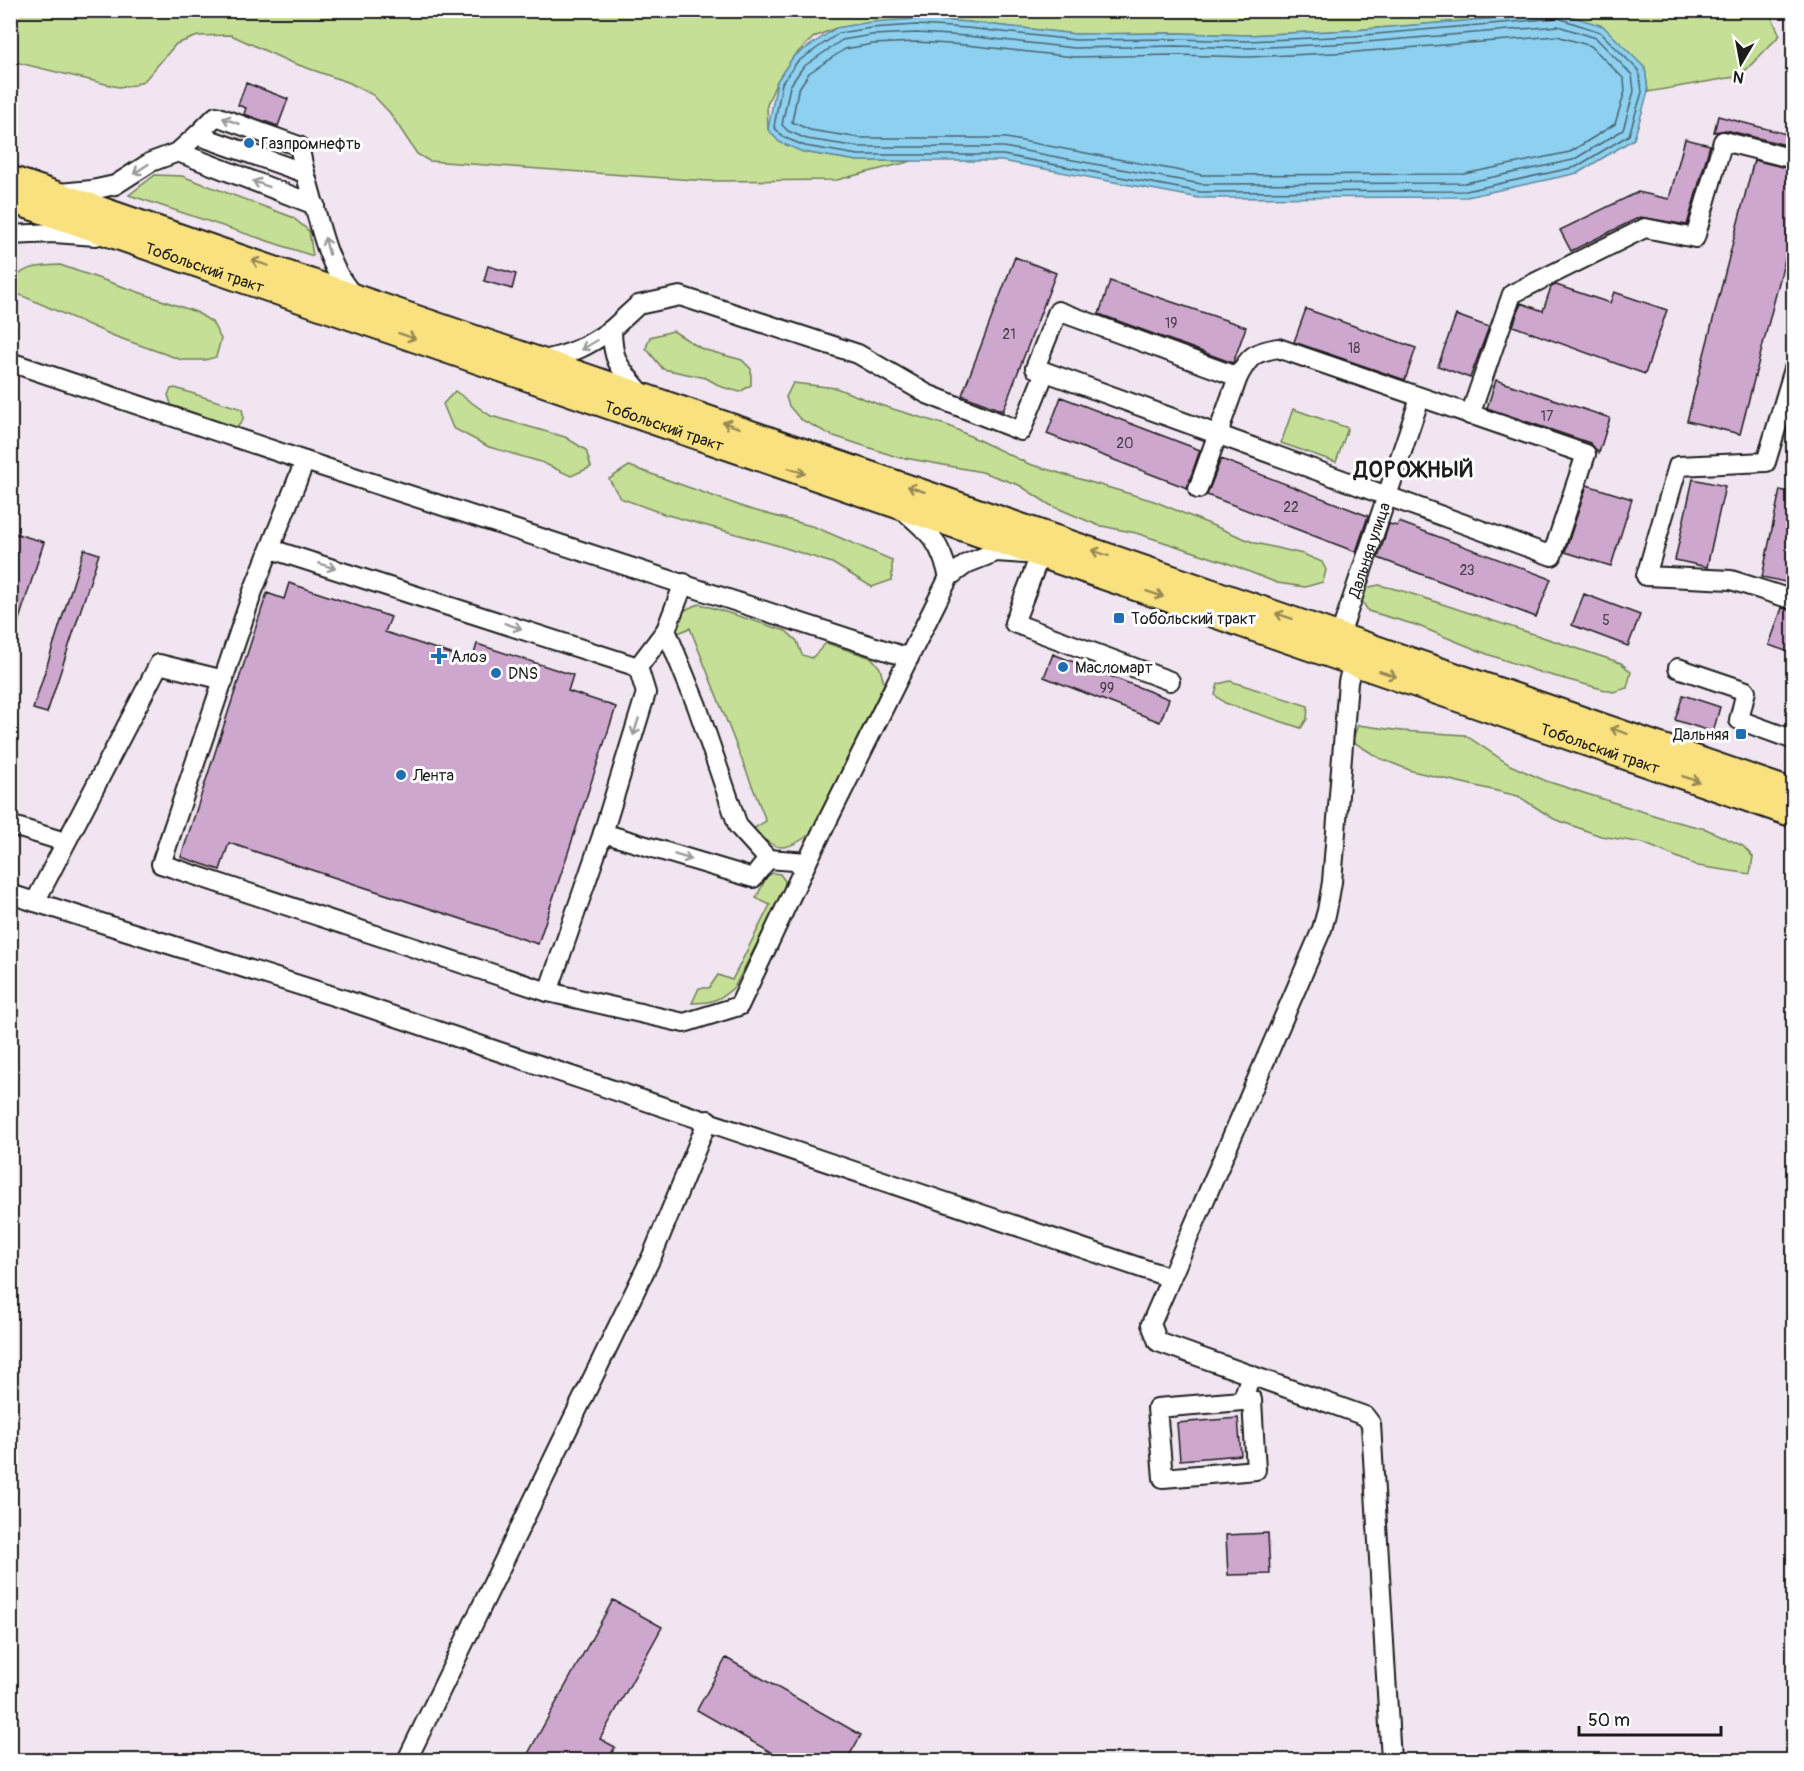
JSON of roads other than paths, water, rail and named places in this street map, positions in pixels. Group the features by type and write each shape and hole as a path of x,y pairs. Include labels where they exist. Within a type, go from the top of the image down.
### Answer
{"main road":[{"name":"Тобольский тракт","path":"10,178 641,393 1794,792"},
{"name":"Тобольский тракт","path":"10,200 1794,815"}],"street":[{"path":"55,193 92,190 115,185 151,162 178,152 197,135 305,173 332,266 344,286 355,296"},
{"path":"1470,415 1512,294 1645,228 1695,238 1723,141 1794,159"},
{"path":"178,152 315,205"},
{"path":"10,235 54,233 124,238"},
{"path":"543,360 567,355 586,347 612,329 638,305 680,296 858,354 927,394 1021,431 1045,372"},
{"path":"1198,489 1218,435 1238,377 1245,363 1254,354 1278,348 1586,454 1552,556 1388,498 1218,435 1035,368 1058,311 1238,377"},
{"path":"612,329 612,350 620,367 641,393"},
{"path":"10,362 909,658"},
{"path":"1794,369 1786,421 1767,462 1678,466 1646,576 1731,580 1794,600"},
{"name":"Дальняя улица","path":"1340,635 1420,398"},
{"path":"305,461 254,591 161,864 548,992 684,1023 739,1006 807,862 949,577 968,562 996,552 1040,555 1014,623 1170,681"},
{"path":"899,507 927,531 942,552 949,577"},
{"path":"271,549 638,667"},
{"path":"638,667 666,630 684,583"},
{"path":"666,630 697,706 738,826 768,859 807,862"},
{"path":"1353,663 1348,682 1332,882 1327,911 1317,940 1151,1324 1158,1341 1365,1416 1371,1424 1391,1761"},
{"path":"35,902 159,664 224,680"},
{"path":"548,992 603,833 646,693 638,667"},
{"path":"1678,668 1746,691 1739,720 1794,740"},
{"path":"10,825 65,842"},
{"path":"603,833 753,878 768,859"},
{"path":"10,894 345,1000 708,1120 1171,1278"},
{"path":"406,1761 652,1256 708,1120"},
{"path":"1242,1401 1251,1375"},
{"path":"1252,1400 1256,1470 1163,1478 1157,1408 1242,1401 1252,1400"}],"water":[{"path":"1560,13 1603,26 1645,68 1648,92 1634,139 1578,173 1467,197 1199,198 1002,161 858,161 803,152 779,142 768,129 777,81 793,57 836,28 871,22 916,19 968,22 1075,34 1249,35 1354,30"}],"place":[{"name":"Газпромнефть","path":"249,143"},
{"name":"Тобольский тракт","path":"1119,618"},
{"name":"Алоэ","path":"439,656"},
{"name":"Масломарт","path":"1063,667"},
{"name":"DNS","path":"496,673"},
{"name":"Дальняя","path":"1741,734"},
{"name":"Лента","path":"401,775"}],"district":[{"name":"ДОРОЖНЫЙ","path":"1414,469"}]}
